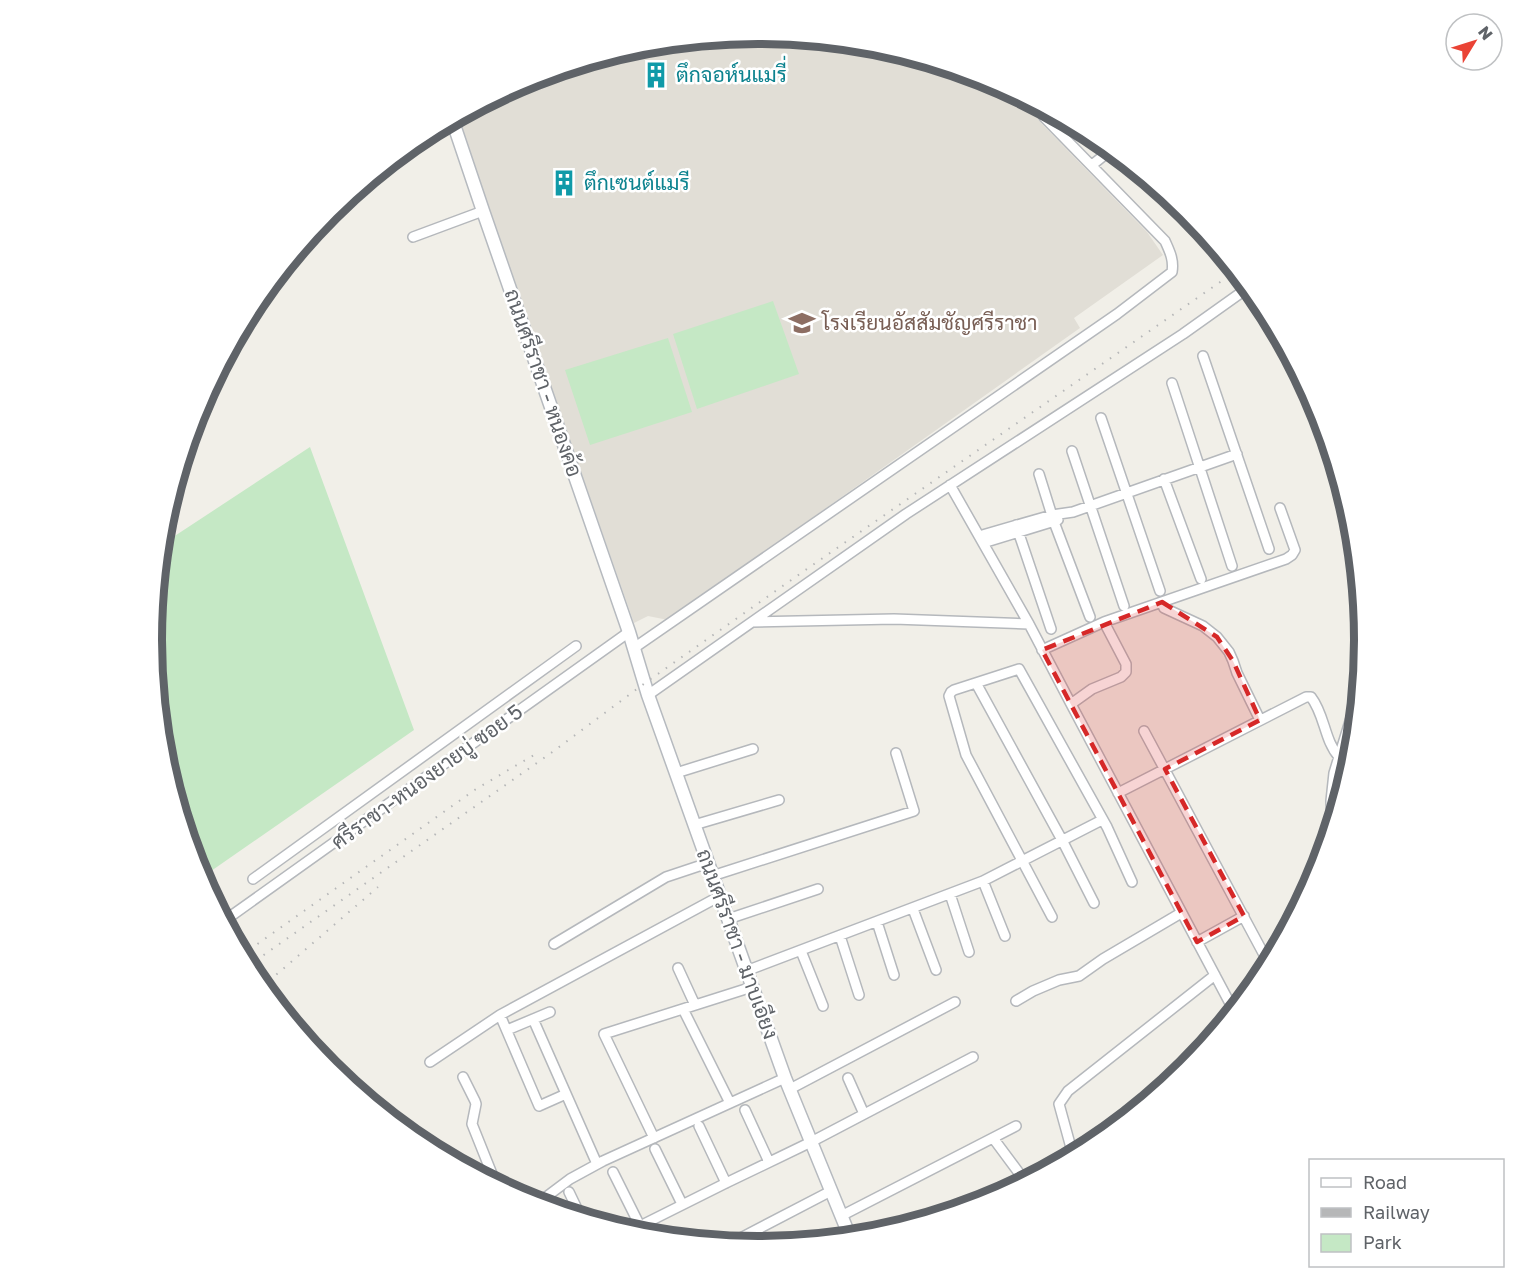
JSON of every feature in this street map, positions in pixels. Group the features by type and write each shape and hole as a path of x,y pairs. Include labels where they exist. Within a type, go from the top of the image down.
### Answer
{"main road":[{"name":"ถนนศรีราชา - หนองค้อ","path":"455,126 634,648"},
{"name":"ถนนศรีราชา - มาบเอียง","path":"634,648 648,695 787,1084 846,1228"}],"street":[{"path":"634,648 1117,314 1172,272 1174,264 1165,241 1044,116"},
{"path":"1092,165 1104,155"},
{"path":"413,237 483,211"},
{"path":"648,695 906,514 1183,334 1242,292"},
{"path":"1203,356 1269,549"},
{"path":"1172,383 1232,566"},
{"path":"1101,418 1160,591"},
{"path":"1072,451 1124,606"},
{"path":"981,539 1053,519 1237,454"},
{"path":"1039,474 1053,519 1090,617"},
{"path":"1164,479 1201,579"},
{"path":"950,485 1029,624 1230,1003"},
{"path":"1042,650 1104,622 1292,555 1295,550 1281,508"},
{"path":"1017,529 1051,629"},
{"path":"1162,602 1164,608 1203,626 1229,652 1260,720"},
{"path":"751,622 894,619 1029,624"},
{"path":"1071,704 1092,689 1121,677 1126,672 1126,664 1104,622"},
{"name":"ศรีราชา-หนองยายบู่ ซอย 5","path":"230,916 629,632"},
{"path":"253,879 576,646"},
{"path":"1052,917 966,755 949,696 954,690 1019,669 1102,820 1132,882"},
{"path":"976,683 1094,903"},
{"path":"1118,793 1305,697 1311,697 1314,702 1329,742 1339,758"},
{"path":"475,720 484,736"},
{"path":"1144,732 1264,954"},
{"path":"1331,803 1334,773 1346,733"},
{"path":"676,773 753,749"},
{"path":"712,876 914,811 896,753"},
{"path":"694,825 779,800"},
{"path":"746,971 983,881 1102,820"},
{"path":"554,944 666,877 708,863"},
{"path":"983,881 1005,936"},
{"path":"728,919 818,889"},
{"path":"950,894 969,952"},
{"path":"430,1062 500,1015 720,896"},
{"path":"913,909 936,970"},
{"path":"1016,1001 1059,980 1079,975 1181,913"},
{"path":"1197,942 1244,916"},
{"path":"877,922 894,975"},
{"path":"840,936 859,995"},
{"path":"801,951 823,1006"},
{"path":"678,968 695,1005"},
{"path":"1071,1147 1059,1104 1068,1091 1215,975"},
{"path":"654,1138 604,1034 752,987"},
{"path":"546,1196 570,1179 597,1164 730,1103 787,1084 955,1002"},
{"path":"683,1009 730,1103"},
{"path":"507,1030 550,1012"},
{"path":"500,1015 539,1106 566,1094"},
{"path":"533,1019 597,1164"},
{"path":"643,1224 811,1142 973,1057"},
{"path":"463,1077 475,1101 472,1124 491,1173"},
{"path":"848,1078 864,1114"},
{"path":"745,1110 769,1162"},
{"path":"699,1126 726,1183"},
{"path":"841,1216 1016,1126"},
{"path":"993,1138 1020,1175"},
{"path":"655,1149 682,1204"},
{"path":"613,1172 639,1223"},
{"path":"746,1235 831,1191"},
{"path":"569,1192 576,1207"}],"highlighted area":[{"path":"1162,602 1217,637 1233,661 1260,720 1165,769 1244,916 1197,942 1042,650"}],"shaded area":[{"name":"โรงเรียนอัสสัมชัญศรีราชา","path":"758,44 836,49 912,64 950,75 1032,110 1041,123 1147,232 1163,255 1074,318 1080,328 668,620 648,616 634,623 459,124 530,89 604,64 680,49"}],"green space":[{"path":"773,301 799,374 697,409 673,334"},
{"path":"668,338 692,412 590,445 565,370"},
{"path":"310,447 414,730 209,872 182,794 167,717 162,640 163,601 171,539"}],"railway":[{"path":"256,961 551,753 645,683 804,571 1230,275"},
{"path":"249,950 476,789 534,755"},
{"path":"269,981 378,887"}],"place":[{"name":"ตึกจอห์นแมรี่","path":"656,75"},
{"name":"ตึกเซนต์แมรี","path":"564,183"},
{"name":"โรงเรียนอัสสัมชัญศรีราชา","path":"802,323"}]}
